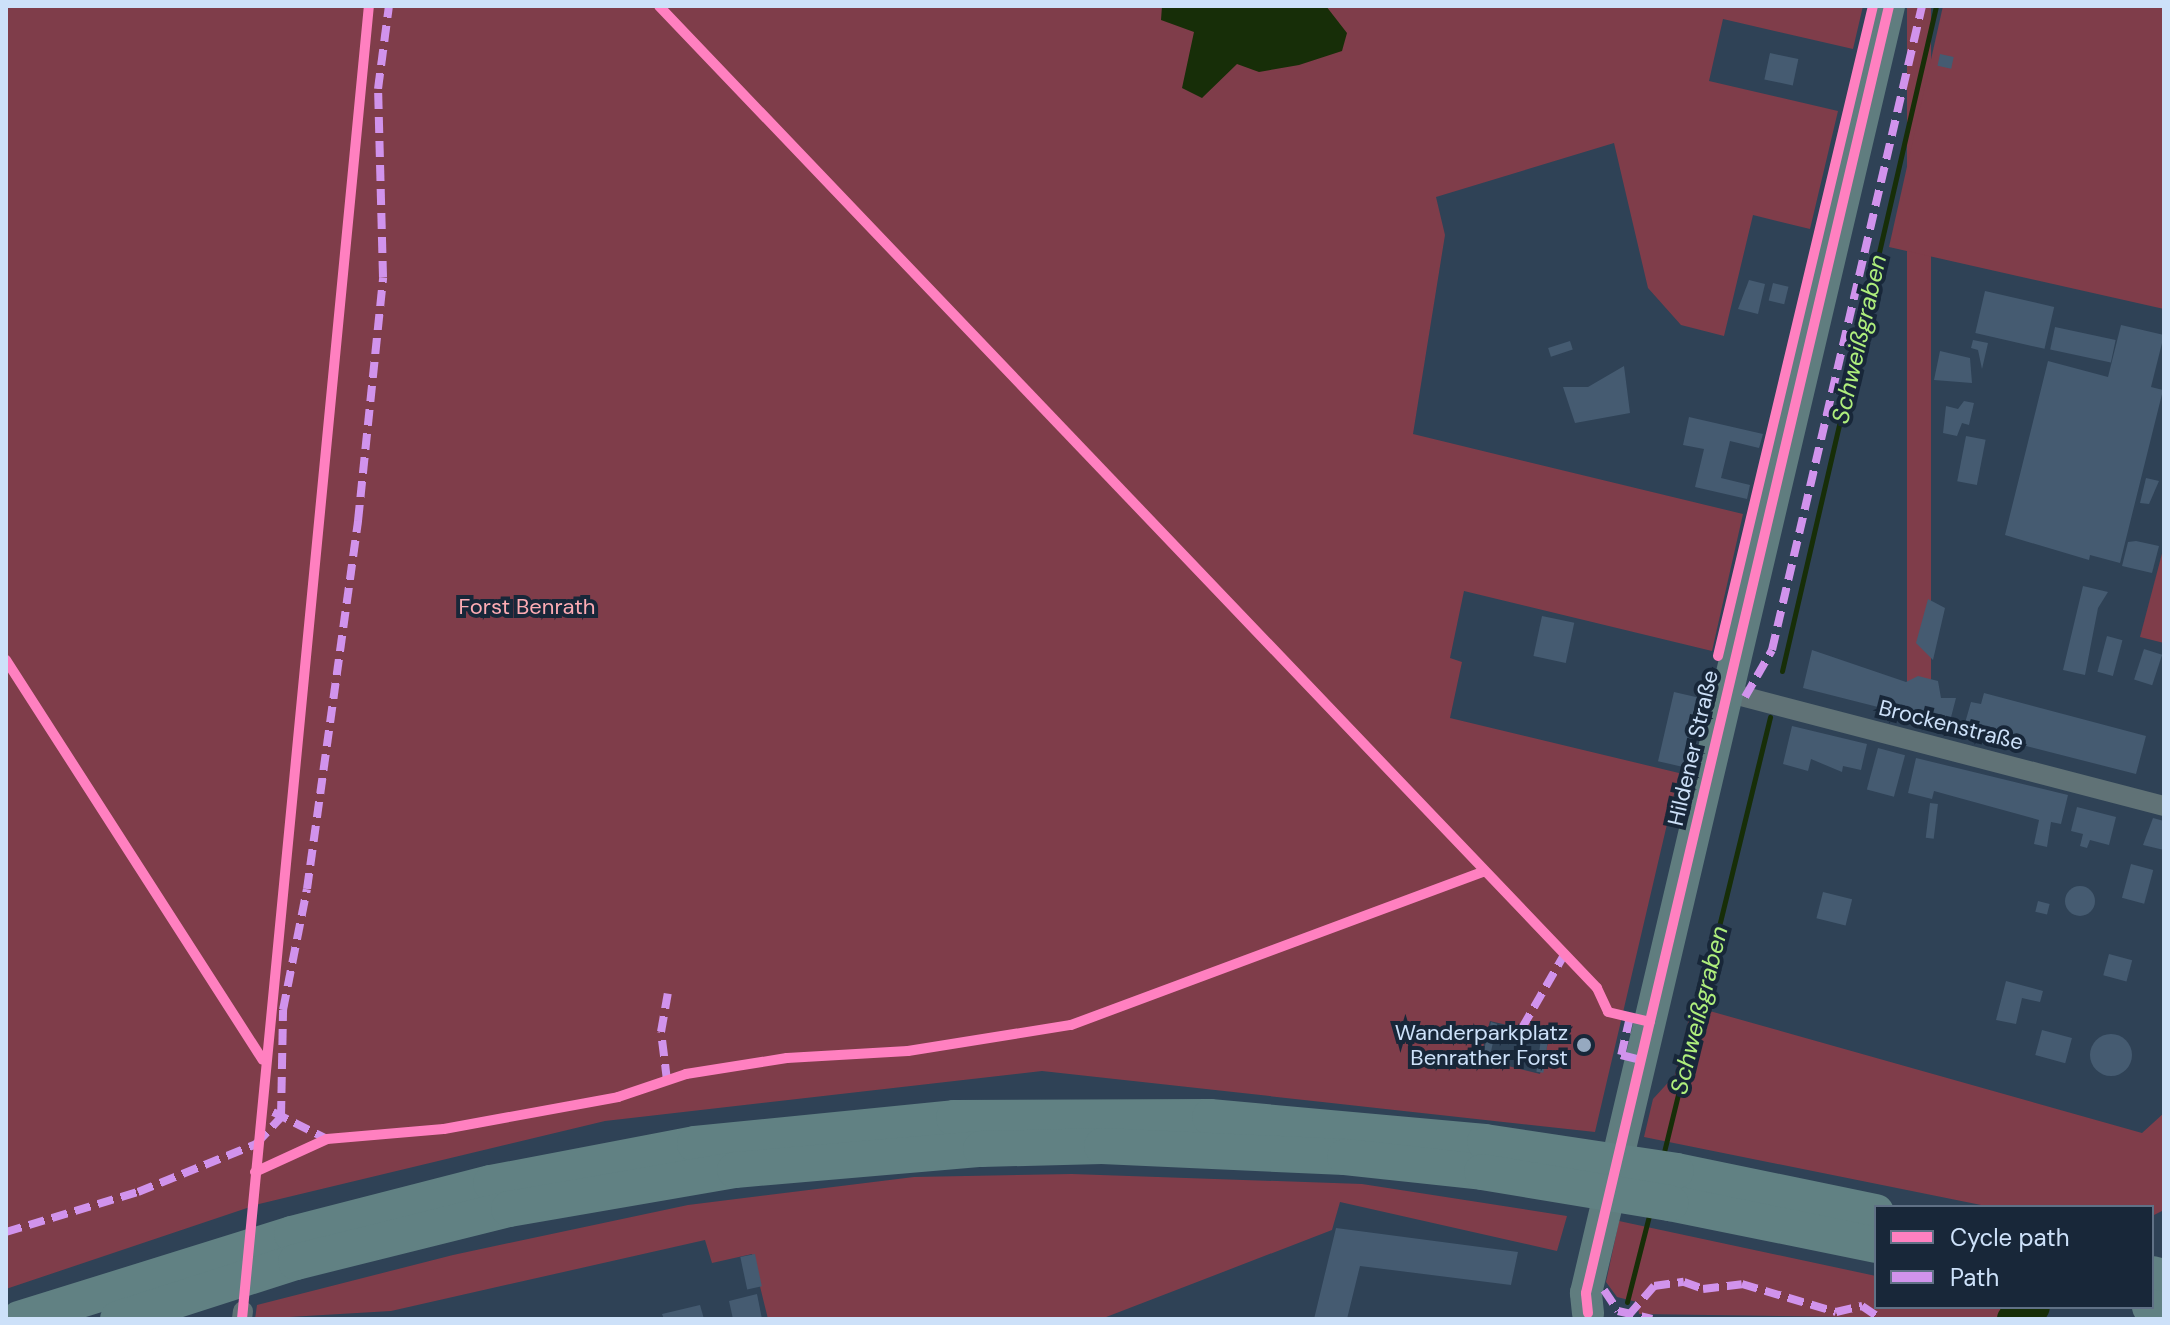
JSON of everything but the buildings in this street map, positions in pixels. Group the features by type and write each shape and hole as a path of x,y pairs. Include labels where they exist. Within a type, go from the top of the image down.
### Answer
{"highway":[{"path":"19,1319 187,1281 491,1183 695,1144 954,1118 1210,1117 1673,1187 1874,1212"},
{"path":"1673,1187 1874,1244"},
{"path":"118,1319 187,1281"}],"main road":[{"name":"Hildener Straße","path":"1594,1317 1586,1293 1889,6"}],"street":[{"name":"Brockenstraße","path":"1726,692 2164,806"}],"green space":[{"name":"Forst Benrath","path":"6,6 1863,6 1853,49 1723,19 1709,81 1838,111 1810,229 1753,215 1724,336 1681,325 1648,288 1614,143 1436,197 1445,235 1413,434 1743,514 1712,651 1464,591 1450,658 1462,662 1450,718 1679,773 1595,1132 1042,1071 605,1121 259,1204 6,1289","holes":["1490,1021 1550,1035 1540,1074 1480,1059"]},
{"path":"1907,6 1931,6 1931,706 1907,706"},
{"path":"1943,6 2164,6 2164,309 1889,247"},
{"path":"2164,546 2164,643 2140,637"},
{"path":"1692,1006 2142,1133 2164,1113 2164,1210 2154,1215 2154,1205 1981,1205 1644,1137 1653,1099 1675,1075"},
{"path":"1072,1174 1362,1184 1567,1216 1557,1251 1340,1202 1332,1230 1101,1319 768,1319 752,1254 712,1263 705,1240 391,1311 255,1319 257,1305 453,1255 688,1205 914,1177"},
{"path":"1619,1221 1874,1276 1874,1309 2013,1309 1996,1319 1639,1314 1637,1302 1617,1297 1606,1282"}],"shaded area":[{"path":"1162,6 1326,6 1347,33 1342,51 1299,65 1259,72 1237,64 1202,98 1182,88 1194,32 1161,20"}],"waterway":[{"name":"Schweißgraben","path":"1782,671 1936,6"},
{"name":"Schweißgraben","path":"1663,1156 1770,717"},
{"name":"Schweißgraben","path":"1627,1302 1650,1212"},
{"path":"2013,1319 2030,1309"}],"marked path":[{"path":"6,1232 138,1192 256,1144 281,1117 283,1010 307,889 358,521 383,277 378,89 389,6"},
{"path":"1745,697 1772,650 1922,6"},
{"path":"1522,1028 1564,955"},
{"path":"667,1080 661,1032 668,994"},
{"path":"1630,1017 1621,1055 1641,1060"},
{"path":"273,1112 327,1139"},
{"path":"1628,1316 1654,1286 1684,1282 1703,1289 1742,1284 1836,1312 1862,1306 1881,1319"},
{"path":"1604,1290 1618,1311 1652,1319"}],"cycle path":[{"path":"242,1319 369,6"},
{"path":"659,6 1597,988 1608,1012 1650,1022"},
{"path":"1718,656 1873,6"},
{"path":"1588,1313 1586,1293 1889,6"},
{"path":"6,660 263,1060"},
{"path":"255,1172 327,1139 444,1129 618,1097 686,1074 787,1058 908,1051 1071,1025 1482,872"}],"place":[{"name":"Wanderparkplatz Benrather Forst","path":"1584,1045"}]}
